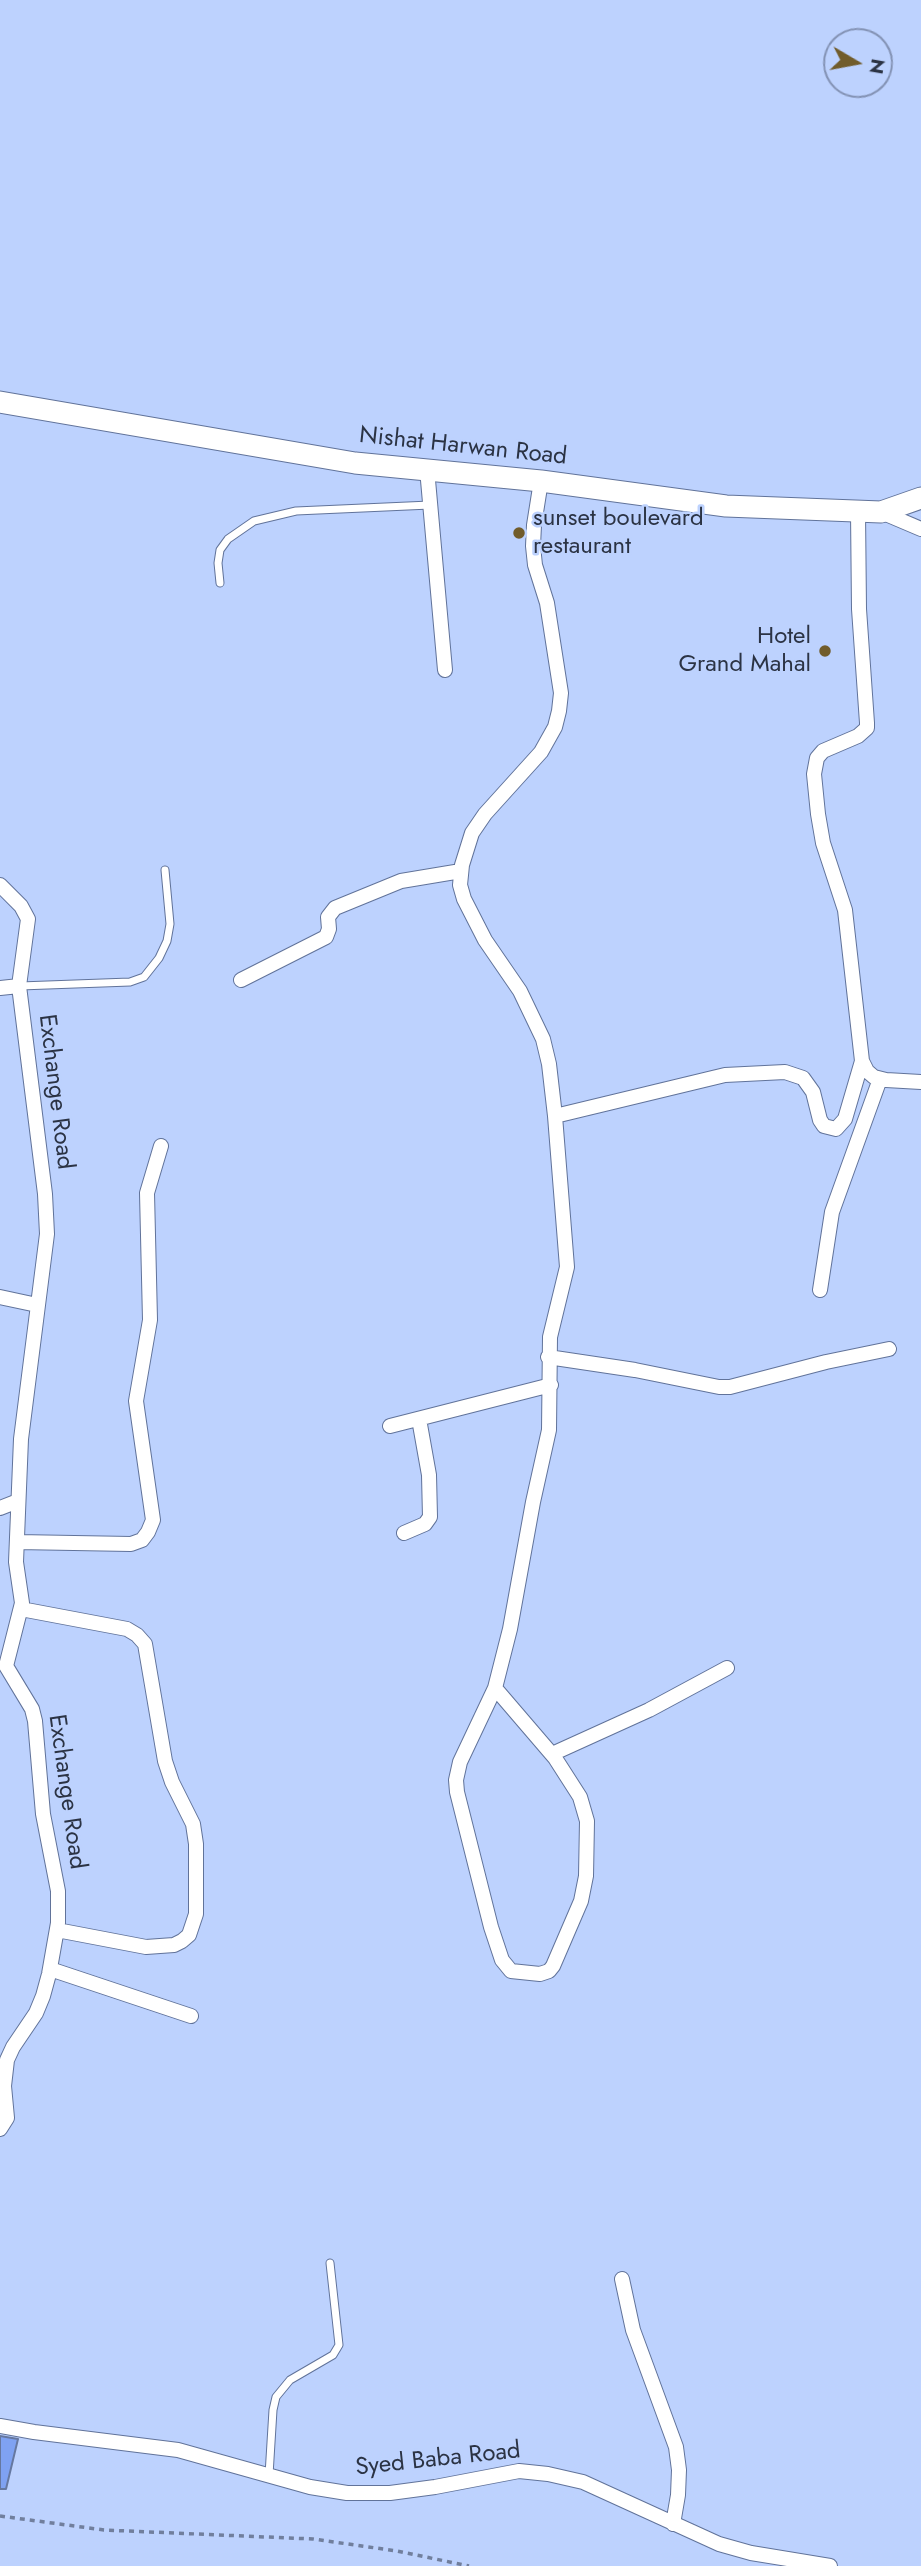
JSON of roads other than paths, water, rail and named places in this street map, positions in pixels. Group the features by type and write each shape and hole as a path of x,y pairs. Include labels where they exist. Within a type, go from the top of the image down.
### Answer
{"main road":[{"name":"Nishat Harwan Road","path":"0,402 355,463 541,481 726,506 881,512 921,498"}],"street":[{"path":"426,470 445,670"},
{"path":"495,1688 552,1754 585,1808 587,1847 584,1891 575,1919 549,1971 540,1974 514,1972 509,1970 502,1960 491,1927 456,1780 460,1762 495,1688 510,1629 533,1502 546,1451 550,1420 550,1337 567,1267 555,1116 543,1039 520,991 485,940 464,899 460,885 461,871 472,833 485,814 541,752 555,727 559,712 561,694 547,603 535,565 533,545 541,481"},
{"path":"858,512 859,609 867,728 858,736 823,751 814,766 818,814 823,843 845,910 862,1061 867,1071 880,1079 921,1082"},
{"path":"881,512 921,528"},
{"path":"241,979 326,937 330,929 328,917 335,908 401,881 461,871"},
{"name":"Exchange Road","path":"0,885 21,906 28,919 19,986 47,1216 21,1439 16,1562 21,1609 6,1666 32,1709 35,1721 43,1814 58,1891 57,1930 50,1969 36,2013 7,2060 4,2086 7,2118 0,2129"},
{"path":"0,988 19,986"},
{"path":"555,1116 725,1075 785,1072 803,1078 813,1092 820,1120 824,1126 836,1129 845,1119 862,1061"},
{"path":"820,1290 832,1212 880,1079"},
{"path":"17,1542 131,1544 142,1540 153,1520 136,1401 150,1320 147,1194 161,1146"},
{"path":"0,1297 37,1305"},
{"path":"548,1357 730,1387 889,1349"},
{"path":"390,1426 551,1385"},
{"path":"404,1533 425,1524 430,1517 429,1475 419,1419"},
{"path":"0,1508 18,1501"},
{"path":"21,1609 127,1629 145,1644 165,1761 172,1782 193,1824 196,1844 196,1914 190,1935 182,1941 174,1945 146,1947 57,1930"},
{"path":"552,1754 649,1710 727,1668"},
{"path":"50,1969 191,2016"},
{"path":"622,2279 633,2330 676,2447 679,2470 673,2524"},
{"name":"Syed Baba Road","path":"0,2426 178,2450 310,2487 347,2493 390,2493 519,2471 548,2473 583,2482 719,2544 751,2553 830,2566"}],"lane":[{"path":"220,583 220,550 228,539 254,521 296,511 430,505"},
{"path":"19,986 96,981 130,982 144,977 159,958 167,941 170,924 165,870"},
{"path":"269,2475 276,2397 289,2380 333,2355 339,2345 330,2263"}],"place":[{"name":"sunset boulevard restaurant","path":"519,533"},
{"name":"Hotel Grand Mahal","path":"825,651"}]}
